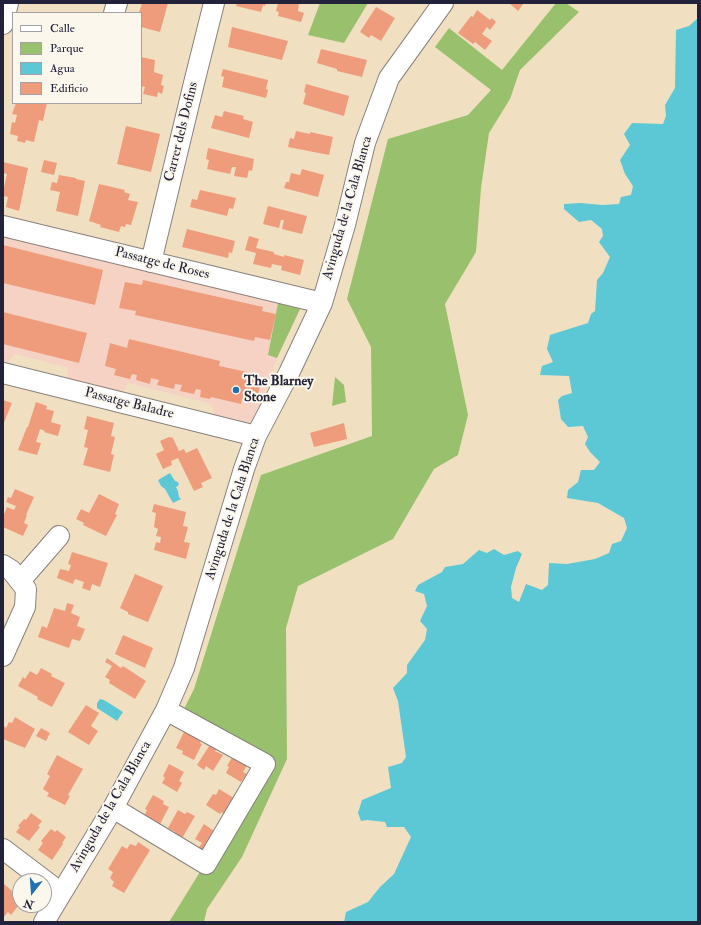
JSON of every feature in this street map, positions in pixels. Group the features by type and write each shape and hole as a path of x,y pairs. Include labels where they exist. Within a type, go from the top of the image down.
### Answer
{"street":[{"path":"3,24 8,3"},
{"name":"Carrer dels Dofins","path":"151,262 214,3"},
{"name":"Avinguda de la Cala Blanca","path":"44,922 113,808 166,710 184,668 244,469 256,436 289,373 322,302 345,225 365,143 389,78 443,3"},
{"name":"Passatge de Roses","path":"3,226 322,302"},
{"name":"Passatge Baladre","path":"3,373 256,436"},
{"path":"20,581 59,536"},
{"path":"3,565 11,570 26,589 25,607 3,656"},
{"path":"113,808 206,864 265,764 166,710"},
{"path":"3,849 61,893"}],"shaded area":[{"path":"3,235 300,309 277,358 255,421 244,425 215,418 212,404 128,383 122,395 66,381 68,368 15,354 5,365 3,365"}],"green space":[{"path":"320,3 368,3 344,43 308,35"},
{"path":"556,3 566,3 579,12 520,70 510,99 489,133 481,188 476,252 445,304 468,415 458,455 434,469 393,539 298,586 286,628 287,759 242,857 207,909 204,922 169,922 203,867 272,763 182,713 194,689 261,475 372,436 371,347 347,299 388,139 468,115 491,90 435,47 449,28 502,70"},
{"path":"278,303 300,309 277,358 268,355"},
{"path":"335,377 344,385 346,402 332,406"}],"water":[{"path":"698,18 698,922 344,922 346,912 368,902 380,887 394,874 411,837 404,827 387,827 385,822 367,820 361,821 358,813 362,800 391,788 388,767 402,763 406,757 398,701 393,688 407,673 407,665 425,640 427,629 420,621 427,606 424,594 415,591 418,585 442,572 445,567 463,564 479,550 487,553 494,549 504,555 518,551 522,554 516,568 511,587 512,598 519,602 526,584 542,590 548,585 549,563 567,564 595,559 609,553 612,544 621,541 627,528 624,518 598,503 567,498 568,490 578,482 581,470 594,470 600,462 590,452 585,444 588,437 583,426 568,427 561,419 558,400 562,396 572,393 569,376 540,375 542,366 553,362 547,349 550,335 588,323 591,314 595,311 597,280 603,273 610,257 599,242 603,236 602,229 591,220 579,222 564,209 564,204 619,204 621,197 631,195 633,186 625,174 620,160 630,145 624,134 632,123 663,124 666,116 665,105 675,88 676,30 689,26"},
{"path":"170,473 175,481 178,482 179,485 176,487 181,499 173,503 158,480"},
{"path":"100,699 123,712 117,721 97,708 97,703"}],"building":[{"path":"142,3 168,3 160,32 142,27 142,12 139,12"},
{"path":"237,3 266,3 265,6 263,5 261,12 236,6"},
{"path":"278,3 299,3 298,11 304,13 301,22 278,16 279,12 276,11"},
{"path":"509,3 524,3 518,11"},
{"path":"376,7 395,18 381,41 371,35 369,38 360,32"},
{"path":"477,10 490,20 492,18 496,22 490,30 487,27 482,34 492,41 485,50 475,42 473,44 458,33 471,16 473,17"},
{"path":"232,27 288,41 282,60 228,47"},
{"path":"321,49 367,60 362,77 337,71 337,69 317,63"},
{"path":"142,57 155,60 154,72 163,75 161,85 164,86 162,94 158,92 157,97 143,94 145,87 142,86"},
{"path":"223,69 268,80 266,98 222,87 224,77 221,76"},
{"path":"306,84 349,96 344,116 303,104 306,93 304,92"},
{"path":"16,104 47,104 43,121 39,120 34,142 26,140 25,143 17,141 18,136 10,134 12,122 15,123 17,115 12,114"},
{"path":"224,111 244,116 243,119 253,122 249,138 211,128 215,115 222,117"},
{"path":"126,126 160,134 151,172 117,164"},
{"path":"296,131 310,134 310,132 333,137 329,155 288,147 290,138 294,139"},
{"path":"208,148 254,159 252,171 249,170 247,178 234,176 236,167 232,167 230,174 207,169 209,160 206,159"},
{"path":"44,160 57,163 54,175 41,172"},
{"path":"3,162 28,168 19,211 6,207 8,197 3,196 3,192 7,174 3,173"},
{"path":"302,169 324,175 318,197 284,188 286,182 289,182 291,173 300,175"},
{"path":"59,175 85,181 78,216 56,211 60,192 50,190 52,182 57,183"},
{"path":"99,184 125,190 124,192 130,194 128,200 138,202 131,225 126,224 125,227 121,226 119,232 100,227 101,225 89,221"},
{"path":"200,190 236,198 233,209 229,208 227,216 190,207 192,199 197,200"},
{"path":"268,206 307,216 302,234 282,229 284,220 281,220 279,228 263,224"},
{"path":"187,229 235,241 232,253 229,252 228,258 182,247"},
{"path":"249,236 259,239 256,248 274,252 274,254 284,257 284,255 304,260 300,275 281,270 282,266 272,264 271,268 253,264 256,253 245,250"},
{"path":"3,245 103,270 95,305 3,283"},
{"path":"143,280 263,307 262,311 276,314 270,340 255,337 254,341 135,315 136,311 119,308 125,282 142,285"},
{"path":"3,312 87,333 79,363 3,344"},
{"path":"129,339 220,361 219,366 247,372 246,378 261,382 256,402 242,399 241,404 211,397 210,399 200,397 201,390 196,389 194,394 180,391 182,385 175,384 174,389 157,385 159,380 151,378 150,384 136,380 137,375 132,374 130,379 114,375 116,369 105,366 110,343 127,348"},
{"path":"3,400 12,403 3,425"},
{"path":"36,402 47,406 46,409 54,411 51,422 61,425 58,436 44,432 45,431 40,429 36,442 41,443 37,455 18,450 28,427"},
{"path":"87,416 114,423 111,436 115,437 111,454 114,455 110,472 83,465 88,448 84,447 88,430 84,429"},
{"path":"344,423 347,439 314,447 310,433"},
{"path":"169,437 173,438 179,451 184,449 186,453 197,448 212,478 201,483 203,487 194,491 178,458 171,461 172,465 163,469 156,454 164,450 160,441"},
{"path":"15,489 34,497 26,515 24,523 28,525 23,536 3,527 3,517 7,507 14,510 16,506 6,502 8,497 11,498"},
{"path":"99,494 119,504 115,514 117,515 106,536 83,525 84,523 76,519 81,509 89,513"},
{"path":"154,504 186,512 183,526 188,527 184,542 190,543 186,559 154,550 156,542 160,543 161,537 156,536 158,529 154,527 156,513 152,512"},
{"path":"72,552 108,563 100,587 92,584 90,591 82,588 84,582 75,579 73,584 57,578 60,569 69,571 71,565 68,564"},
{"path":"135,574 163,586 148,622 128,614 128,612 120,608"},
{"path":"67,603 74,605 71,613 80,617 77,626 85,629 80,641 72,639 69,648 38,637 42,626 47,628 54,608 65,611"},
{"path":"123,635 153,648 145,668 115,654"},
{"path":"107,658 121,668 123,666 146,681 135,699 109,683 110,680 105,677 112,666 105,662"},
{"path":"41,668 52,674 51,676 65,683 52,707 18,686 23,677 25,679 30,671 37,675"},
{"path":"86,705 99,713 91,726 98,731 89,745 68,732"},
{"path":"15,717 35,729 25,748 3,739 4,726 6,728 9,722 12,723"},
{"path":"41,728 50,733 46,741 36,736"},
{"path":"184,732 193,736 194,734 202,737 200,743 202,744 194,760 182,754 183,751 176,748"},
{"path":"211,743 218,747 215,751 223,755 213,771 206,766 204,770 197,765"},
{"path":"234,754 249,762 243,772 247,774 241,782 226,773 229,767 227,766"},
{"path":"57,755 83,769 68,795 70,796 65,805 47,796 49,793 43,789 50,776 47,774"},
{"path":"169,764 184,772 179,781 182,783 177,792 162,783 165,778 163,776"},
{"path":"219,789 234,798 227,816 221,812 220,814 206,805 213,794 216,795"},
{"path":"153,795 164,801 163,804 169,807 159,826 144,816 147,810 145,809"},
{"path":"178,810 185,814 187,812 195,816 181,840 173,835 175,832 168,828"},
{"path":"31,813 42,821 38,826 40,827 29,841 16,832 20,827 18,826 24,819 26,820"},
{"path":"204,824 214,831 208,853 199,847 202,843 195,839"},
{"path":"51,829 55,832 57,830 66,837 52,860 38,850 43,843 41,841"},
{"path":"138,842 150,850 124,893 112,886 114,882 110,878 113,872 108,869 122,846 127,849 130,844 136,846"},
{"path":"4,884 12,891 13,913 11,915 8,912 3,918"}],"place":[{"name":"The Blarney Stone","path":"236,390"}]}
